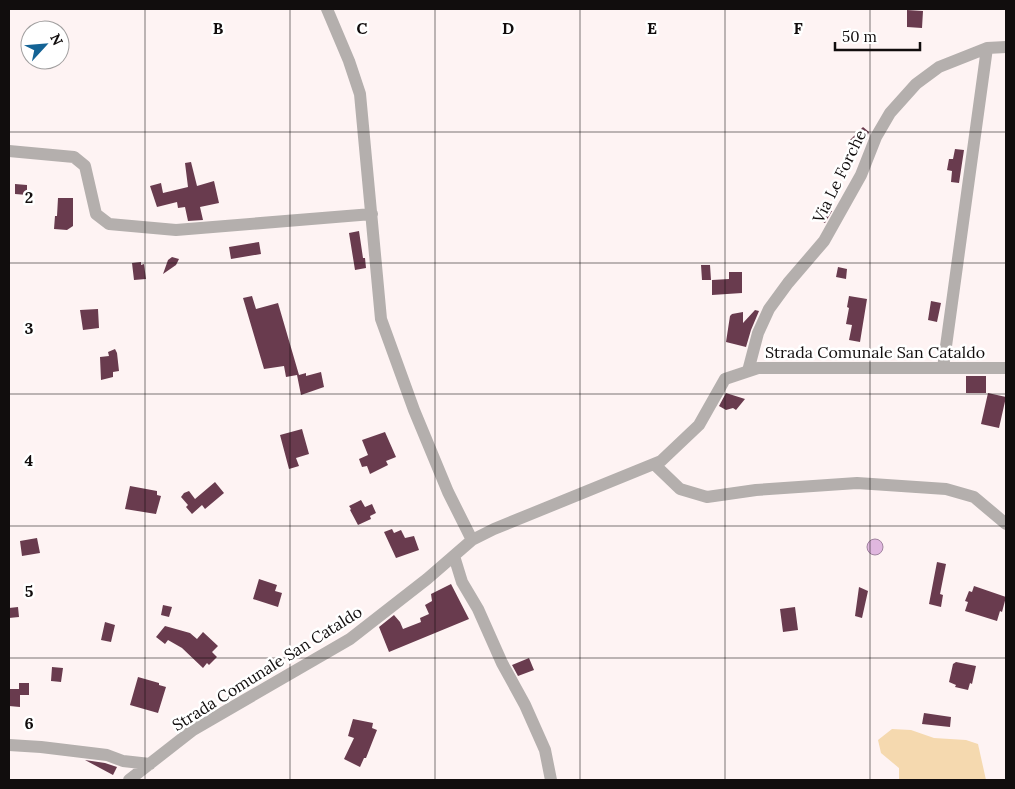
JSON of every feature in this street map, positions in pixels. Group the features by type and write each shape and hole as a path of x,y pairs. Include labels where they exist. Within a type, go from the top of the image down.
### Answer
{"street":[{"path":"327,9 350,61 360,94 381,319 414,410 448,492 472,540"},
{"name":"Via Le Forche","path":"748,371 758,333 769,309 788,283 824,241 856,184 876,137 890,113 916,84 939,67 987,48 1006,47"},
{"path":"943,368 987,48"},
{"path":"9,151 74,157 86,166 96,214 109,224 176,230 372,214"},
{"name":"Strada Comunale San Cataldo","path":"129,780 193,730 350,639 472,540 494,529 661,461 699,425 726,379 758,368 1006,368"},
{"path":"654,464 680,488 708,497 756,490 857,483 946,489 974,497 1006,524"},
{"path":"454,556 462,582 478,609 502,664 525,705 545,750 551,780"},
{"path":"9,745 107,755 123,761 150,764"}],"shaded area":[{"path":"875,539 881,541 883,547 881,553 875,555 869,553 867,547 869,541"},
{"path":"892,729 911,730 934,738 966,740 978,744 986,780 899,780 899,768 881,753 878,740"}],"building":[{"path":"907,10 923,11 922,28 907,27"},
{"path":"863,127 869,132 866,140 847,143"},
{"path":"955,149 964,150 959,183 951,182 952,171 947,170 949,159 953,159"},
{"path":"191,162 197,186 214,181 219,203 200,207 203,220 188,221 185,207 178,208 177,202 157,207 150,186 161,183 163,193 188,187 185,163"},
{"path":"15,184 27,185 27,195 15,194"},
{"path":"58,198 73,198 73,226 67,230 54,229"},
{"path":"821,206 832,211 825,223 815,217"},
{"path":"359,231 366,268 355,270 349,233"},
{"path":"259,242 261,254 231,259 229,247"},
{"path":"172,257 179,259 176,265 163,274 168,260"},
{"path":"141,262 141,265 144,264 146,279 134,280 132,263"},
{"path":"701,265 710,265 711,280 702,280"},
{"path":"838,267 847,269 846,279 836,277"},
{"path":"729,272 742,272 742,293 712,295 712,280 729,279"},
{"path":"252,296 256,309 278,303 299,375 306,373 306,376 321,372 324,387 301,395 297,375 286,377 284,366 264,369 243,298"},
{"path":"849,296 867,299 860,342 849,340 852,325 846,324"},
{"path":"931,301 941,303 937,322 928,320"},
{"path":"98,309 99,328 83,330 80,310"},
{"path":"755,310 759,311 746,347 726,342 730,316 743,312 743,323"},
{"path":"115,349 119,371 113,372 113,377 101,380 100,357 109,356 108,352"},
{"path":"966,376 986,376 986,393 966,393"},
{"path":"726,393 745,399 736,410 733,408 726,410 719,406"},
{"path":"988,393 1006,397 999,428 981,424"},
{"path":"302,429 309,454 296,458 299,466 289,469 280,435"},
{"path":"385,432 396,457 386,461 388,465 370,474 367,466 362,467 359,459 368,455 362,440"},
{"path":"215,482 224,493 205,509 202,505 192,514 186,507 188,505 181,497 189,491 195,499"},
{"path":"130,486 157,491 157,495 161,496 156,514 125,509"},
{"path":"361,500 365,507 372,504 376,513 370,516 371,519 358,525 349,506"},
{"path":"392,529 394,533 401,530 405,538 414,536 419,550 396,558 384,532"},
{"path":"37,538 40,553 22,556 20,541"},
{"path":"937,562 946,564 940,594 943,595 941,607 929,604"},
{"path":"259,579 277,585 275,591 282,593 278,607 253,599"},
{"path":"451,584 469,619 389,652 379,627 394,615 403,629 421,622 420,618 429,614 425,605 432,601 431,594"},
{"path":"974,586 1006,597 1002,612 1000,611 997,621 965,611 968,602 965,601 969,591 972,592"},
{"path":"859,587 868,591 862,618 855,616"},
{"path":"163,605 172,607 169,617 161,615"},
{"path":"18,607 19,617 9,618 9,608"},
{"path":"795,607 798,630 783,632 780,609"},
{"path":"105,622 115,625 111,642 101,640"},
{"path":"165,626 190,633 197,639 203,632 218,646 212,652 217,657 203,668 182,648 168,640 165,644 156,637"},
{"path":"529,658 534,670 518,676 512,665"},
{"path":"956,662 976,666 972,684 970,683 968,690 955,687 956,685 949,682 953,664"},
{"path":"52,667 63,668 61,682 51,681"},
{"path":"138,677 166,687 158,713 130,705"},
{"path":"19,683 29,683 29,695 20,695 20,707 9,706 9,689 19,689"},
{"path":"924,713 951,717 950,727 922,724"},
{"path":"353,719 373,723 372,728 377,730 366,758 364,758 360,767 344,759 354,738 348,736"},
{"path":"85,760 105,763 117,767 113,775"}]}
